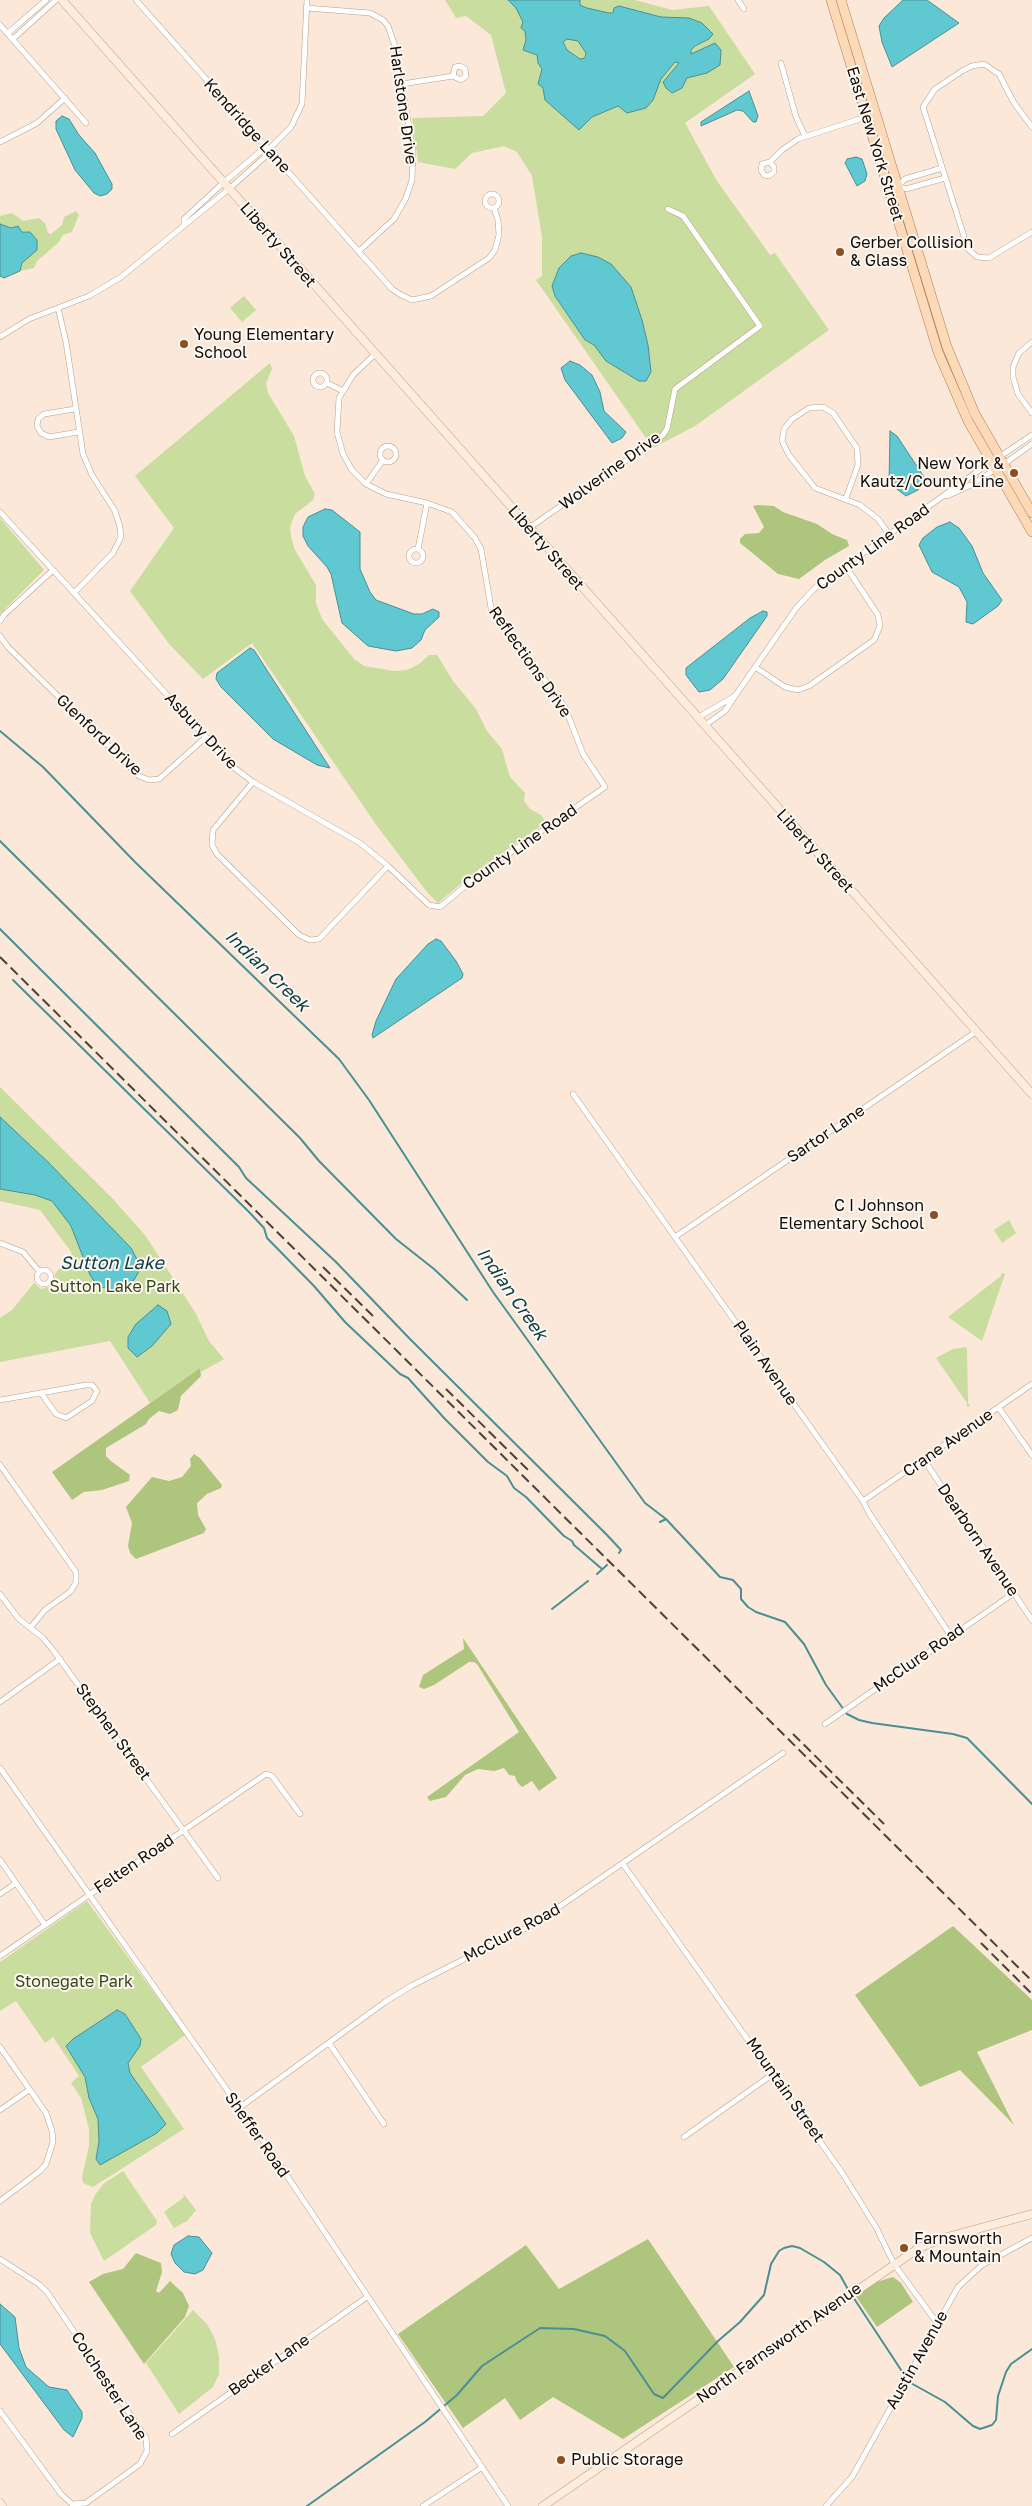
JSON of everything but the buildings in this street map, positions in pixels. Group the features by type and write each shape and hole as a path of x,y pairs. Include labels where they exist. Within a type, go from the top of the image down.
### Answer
{"main road":[{"name":"East New York Street","path":"831,0 866,116 893,188 947,347 968,399 1032,513"},
{"name":"East New York Street","path":"842,0 944,368 968,421 1032,532"}],"street":[{"path":"8,33 46,0"},
{"path":"13,39 56,0"},
{"name":"Liberty Street","path":"62,0 1032,1094"},
{"name":"Kendridge Lane","path":"136,0 397,293 412,300 426,298 437,293 492,254 498,243 499,235 498,220 494,208"},
{"path":"0,337 29,319 89,296 121,277 184,223 188,222 226,186 266,156 268,150 291,127 302,104 307,0"},
{"path":"738,0 744,9"},
{"name":"Harlstone Drive","path":"306,8 360,10 382,20 394,40 414,158 412,180 398,213 359,251"},
{"path":"0,25 86,123"},
{"path":"781,63 796,117 805,136"},
{"path":"1032,127 1014,103 994,69 984,64 972,66 934,89 923,106 966,244 977,257 982,259 993,257 1032,232"},
{"path":"402,84 453,76"},
{"path":"0,142 37,123 65,98"},
{"path":"770,162 782,150 805,136 866,116"},
{"path":"893,188 906,178 942,168"},
{"path":"893,188 906,190 945,178"},
{"name":"Wolverine Drive","path":"529,528 663,435 667,429 674,389 760,326 684,216 668,209"},
{"path":"58,308 66,342 78,432 88,468 118,518 121,538 111,556 74,593"},
{"path":"1032,342 1019,353 1013,367 1013,377 1018,394 1032,413"},
{"name":"Reflections Drive","path":"375,354 353,375 339,398 338,440 348,464 366,484 386,494 426,503 452,512 478,542 491,608 565,707 583,754 605,787"},
{"path":"327,383 343,391"},
{"path":"846,498 858,465 857,448 833,413 823,407 809,408 787,424 782,435 784,447 805,478 815,488 846,498 868,510 889,534"},
{"path":"75,409 44,414 38,419 37,426 41,433 49,437 78,432"},
{"path":"993,465 1002,460 1032,434"},
{"path":"993,465 1032,444"},
{"path":"366,484 383,460"},
{"name":"County Line Road","path":"943,497 971,484 993,465"},
{"name":"County Line Road","path":"704,726 725,710 797,607 817,586 943,497 963,480 993,465"},
{"path":"418,549 426,503"},
{"name":"Asbury Drive","path":"0,512 232,766 254,782 348,836 388,866 429,905 436,907"},
{"path":"755,667 785,687 798,690 809,686 874,640 880,626 878,615 845,565"},
{"path":"0,621 4,614 53,570"},
{"name":"Glenford Drive","path":"0,636 8,647 139,776 149,780 159,779 206,738"},
{"name":"County Line Road","path":"697,718 735,696"},
{"path":"254,782 213,830 212,845 217,854 299,935 310,940 320,938 388,866"},
{"name":"County Line Road","path":"436,907 443,905 489,868 605,787"},
{"name":"Sartor Lane","path":"675,1237 976,1031"},
{"name":"Plain Avenue","path":"573,1094 863,1501 869,1513 951,1636"},
{"path":"0,1243 23,1252 39,1271"},
{"name":"Crane Avenue","path":"863,1501 1032,1384"},
{"path":"0,1400 86,1385 92,1385 97,1391 92,1400 66,1418 56,1414 42,1393"},
{"path":"999,1408 1032,1455"},
{"name":"Dearborn Avenue","path":"924,1460 1032,1620"},
{"path":"0,1464 76,1572 76,1582 71,1591 45,1610 30,1628"},
{"name":"McClure Road","path":"825,1724 1014,1593"},
{"name":"Stephen Street","path":"0,1594 18,1618 43,1638 60,1659 218,1878"},
{"path":"0,1702 60,1659"},
{"name":"McClure Road","path":"239,2108 397,1994 534,1924 783,1753"},
{"name":"Sheffer Road","path":"0,1768 239,2108 508,2506"},
{"name":"Felten Road","path":"0,1956 269,1774 300,1814"},
{"path":"0,1860 45,1926"},
{"name":"Mountain Street","path":"623,1864 843,2174 877,2229 894,2264 937,2322"},
{"path":"1,1890 16,1883"},
{"path":"329,2043 384,2124"},
{"path":"0,2047 50,2121 52,2131 50,2154 40,2171 0,2201"},
{"path":"684,2137 773,2074"},
{"path":"0,2110 29,2090"},
{"name":"North Farnsworth Avenue","path":"543,2506 860,2287 920,2248 940,2239 1032,2214"},
{"name":"Austin Avenue","path":"826,2506 852,2477 951,2298 970,2274 1032,2238"},
{"name":"Colchester Lane","path":"0,2259 40,2285 47,2292 146,2438 147,2451 140,2464 86,2503 72,2504 61,2494 0,2411"},
{"name":"Becker Lane","path":"172,2434 367,2297"},
{"path":"423,2506 481,2468"}],"green space":[{"path":"445,0 635,0 672,10 709,6 755,74 685,123 717,181 770,255 775,253 829,330 695,426 653,448 536,280 542,276 542,237 532,176 517,152 504,146 472,153 455,169 418,162 412,118 483,116 506,93 491,35 466,16 456,18"},
{"path":"76,211 79,215 72,232 63,235 58,243 37,261 34,268 20,271 22,263 31,255 36,238 27,231 20,231 17,226 11,228 0,224 0,216 12,213 23,221 39,218 45,223 48,233 51,234 62,225 64,217"},
{"path":"244,296 256,310 242,322 230,308"},
{"path":"270,363 272,369 266,383 268,393 294,436 305,476 315,494 313,500 295,514 290,527 295,550 316,585 316,603 322,619 354,659 364,666 394,671 407,670 419,664 429,655 437,655 453,681 476,709 487,731 502,749 510,777 525,793 524,801 530,809 541,815 546,822 469,877 438,903 427,892 377,826 252,643 203,679 170,645 130,591 174,528 135,476"},
{"path":"753,506 774,506 783,512 817,524 832,534 847,540 849,546 825,560 799,579 778,574 740,543 740,539 745,534 759,533 764,527"},
{"path":"0,518 44,570 0,614"},
{"name":"Sutton Lake Park","path":"0,1087 113,1199 145,1235 195,1312 209,1341 224,1359 201,1372 200,1368 150,1403 110,1341 0,1362 0,1318 12,1310 34,1283 41,1289 51,1286 54,1282 55,1274 72,1253 40,1210 0,1201"},
{"path":"1009,1220 1016,1233 1002,1243 994,1230"},
{"path":"1002,1273 1005,1274 982,1341 948,1317 1001,1276"},
{"path":"967,1347 968,1403 970,1406 967,1407 967,1403 936,1358 953,1349"},
{"path":"200,1368 201,1376 181,1396 178,1410 170,1414 159,1411 146,1424 106,1448 106,1456 130,1475 129,1481 102,1490 84,1492 72,1500 52,1472"},
{"path":"194,1454 200,1458 222,1485 221,1488 207,1494 197,1503 198,1515 206,1529 204,1533 136,1559 130,1553 128,1546 132,1523 126,1507 152,1477 169,1481 182,1477 191,1466 190,1459"},
{"path":"463,1638 557,1778 539,1791 532,1781 522,1787 517,1782 515,1776 509,1775 504,1768 494,1771 478,1769 465,1775 446,1797 430,1801 427,1797 519,1732 474,1662 469,1662 434,1685 424,1689 419,1687 423,1675 464,1649"},
{"name":"Stonegate Park","path":"87,1901 185,2035 141,2067 184,2129 93,2187 83,2183 82,2177 89,2146 89,2129 81,2098 71,2083 79,2076 53,2037 45,2043 16,2001 0,2011 0,1962"},
{"path":"953,1926 1032,2000 1032,2030 977,2052 1014,2125 960,2070 920,2087 855,1995"},
{"path":"123,2171 157,2221 156,2225 104,2261 90,2233 91,2204 103,2184"},
{"path":"183,2193 196,2210 187,2221 174,2228 164,2212 184,2197"},
{"path":"648,2239 734,2367 623,2439 553,2397 520,2420 505,2398 463,2428 398,2334 526,2245 559,2289"},
{"path":"136,2253 161,2263 162,2272 156,2291 159,2293 170,2281 183,2293 189,2306 185,2317 144,2364 89,2282 103,2274 123,2269"},
{"path":"893,2277 901,2283 913,2302 877,2327 855,2295 873,2283"},
{"path":"193,2310 207,2324 215,2339 219,2356 219,2374 213,2387 179,2414 146,2363"}],"water":[{"path":"508,0 580,0 580,5 609,13 613,13 614,8 619,6 661,17 689,18 702,23 713,34 709,39 695,46 691,50 691,54 715,43 721,50 720,65 707,73 687,78 682,88 672,93 663,82 679,63 675,62 661,79 653,100 646,108 627,113 618,106 592,117 579,130 545,100 543,88 538,84 542,69 538,63 537,55 523,50 526,40 525,31 521,28 523,22 516,8","holes":["567,39 578,41 586,53 585,58 580,59 567,50 563,42"]},
{"path":"903,0 927,0 959,23 892,67 882,42 879,26 884,18"},
{"path":"749,91 758,116 756,122 753,122 743,111 737,110 701,126 701,122"},
{"path":"62,116 69,119 79,135 95,153 112,184 112,189 107,194 100,196 94,193 75,170 56,129 56,121"},
{"path":"856,157 862,159 867,174 865,181 857,186 845,163 847,159"},
{"path":"0,224 11,228 18,226 22,232 30,232 37,240 37,250 22,263 20,271 4,278 0,276"},
{"path":"581,253 598,257 611,264 631,287 648,345 651,372 646,381 639,381 606,361 594,345 585,340 555,296 552,286 559,268 571,256"},
{"path":"570,361 580,365 592,375 600,392 604,411 626,432 622,438 612,443 565,380 561,368"},
{"path":"890,431 897,436 926,480 918,490 906,496 889,483"},
{"path":"325,509 332,510 360,532 360,569 370,592 376,600 414,614 422,614 433,609 439,612 439,617 425,630 421,640 412,648 396,651 368,646 342,623 331,574 308,546 303,536 303,527 308,517"},
{"path":"950,522 959,528 972,546 983,573 1002,600 998,606 973,624 966,622 967,602 959,587 932,572 919,545 923,538 937,527"},
{"path":"763,611 767,612 767,616 723,679 710,690 699,692 686,675 686,668 750,618"},
{"path":"250,648 254,650 330,768 317,765 273,739 221,687 216,679 217,673"},
{"path":"436,939 441,941 456,961 463,974 462,978 373,1038 372,1035 376,1021 396,979 428,944"},
{"name":"Sutton Lake","path":"0,1117 49,1163 131,1248 139,1263 138,1273 134,1280 117,1289 98,1287 90,1275 71,1226 52,1201 35,1195 0,1189"},
{"path":"158,1305 167,1311 171,1324 152,1346 137,1357 128,1348 128,1337 136,1324"},
{"path":"117,2010 125,2014 141,2039 140,2046 128,2063 130,2073 166,2124 157,2133 100,2165 96,2159 99,2141 98,2119 89,2098 85,2077 66,2046 73,2039"},
{"path":"188,2236 199,2237 212,2253 203,2270 195,2274 184,2272 175,2263 171,2254 174,2245"},
{"path":"0,2304 15,2317 19,2348 26,2367 49,2387 67,2390 82,2412 82,2418 73,2437 64,2430 0,2344"}],"waterway":[{"name":"Indian Creek","path":"0,731 43,767 135,862 339,1059 369,1100 493,1292 645,1503 666,1519 720,1577 733,1580 741,1589 741,1599 748,1607 756,1612 785,1622 804,1644 826,1685 847,1714 859,1720 872,1723 953,1734 967,1738 1032,1804"},
{"path":"0,841 300,1138 319,1161 396,1239 434,1269 467,1300"},
{"path":"0,929 239,1167 246,1178 336,1262 410,1339 607,1535 621,1550 619,1553"},
{"path":"13,980 249,1212 264,1228 267,1238 314,1286 345,1322 400,1374 408,1378 488,1462 507,1476 514,1488 526,1497 564,1536 602,1569"},
{"name":"Indian Creek","path":"660,1522 666,1519"},
{"path":"597,1574 607,1565"},
{"path":"552,1609 588,1581"},
{"path":"307,2506 425,2422 457,2395 482,2366 540,2328 574,2329 605,2336 625,2351 654,2394 663,2398 718,2341 740,2322 764,2295 771,2264 779,2251 784,2248 792,2246 800,2248 824,2262 840,2275 850,2293"},
{"path":"853,2297 909,2382 945,2402 973,2426 980,2429 992,2425 996,2420 998,2396 1006,2372 1011,2364 1032,2349"}],"railway":[{"path":"0,957 1032,1981"},
{"path":"323,1267 375,1318"},
{"path":"446,1389 531,1473"},
{"path":"793,1734 884,1824"},
{"path":"981,1943 1032,1994"}],"place":[{"name":"Gerber Collision & Glass","path":"840,252"},
{"name":"Young Elementary School","path":"184,344"},
{"name":"New York & Kautz/County Line","path":"1014,473"},
{"name":"C I Johnson Elementary School","path":"934,1215"},
{"name":"Farnsworth & Mountain","path":"904,2248"},
{"name":"Public Storage","path":"561,2460"}]}
